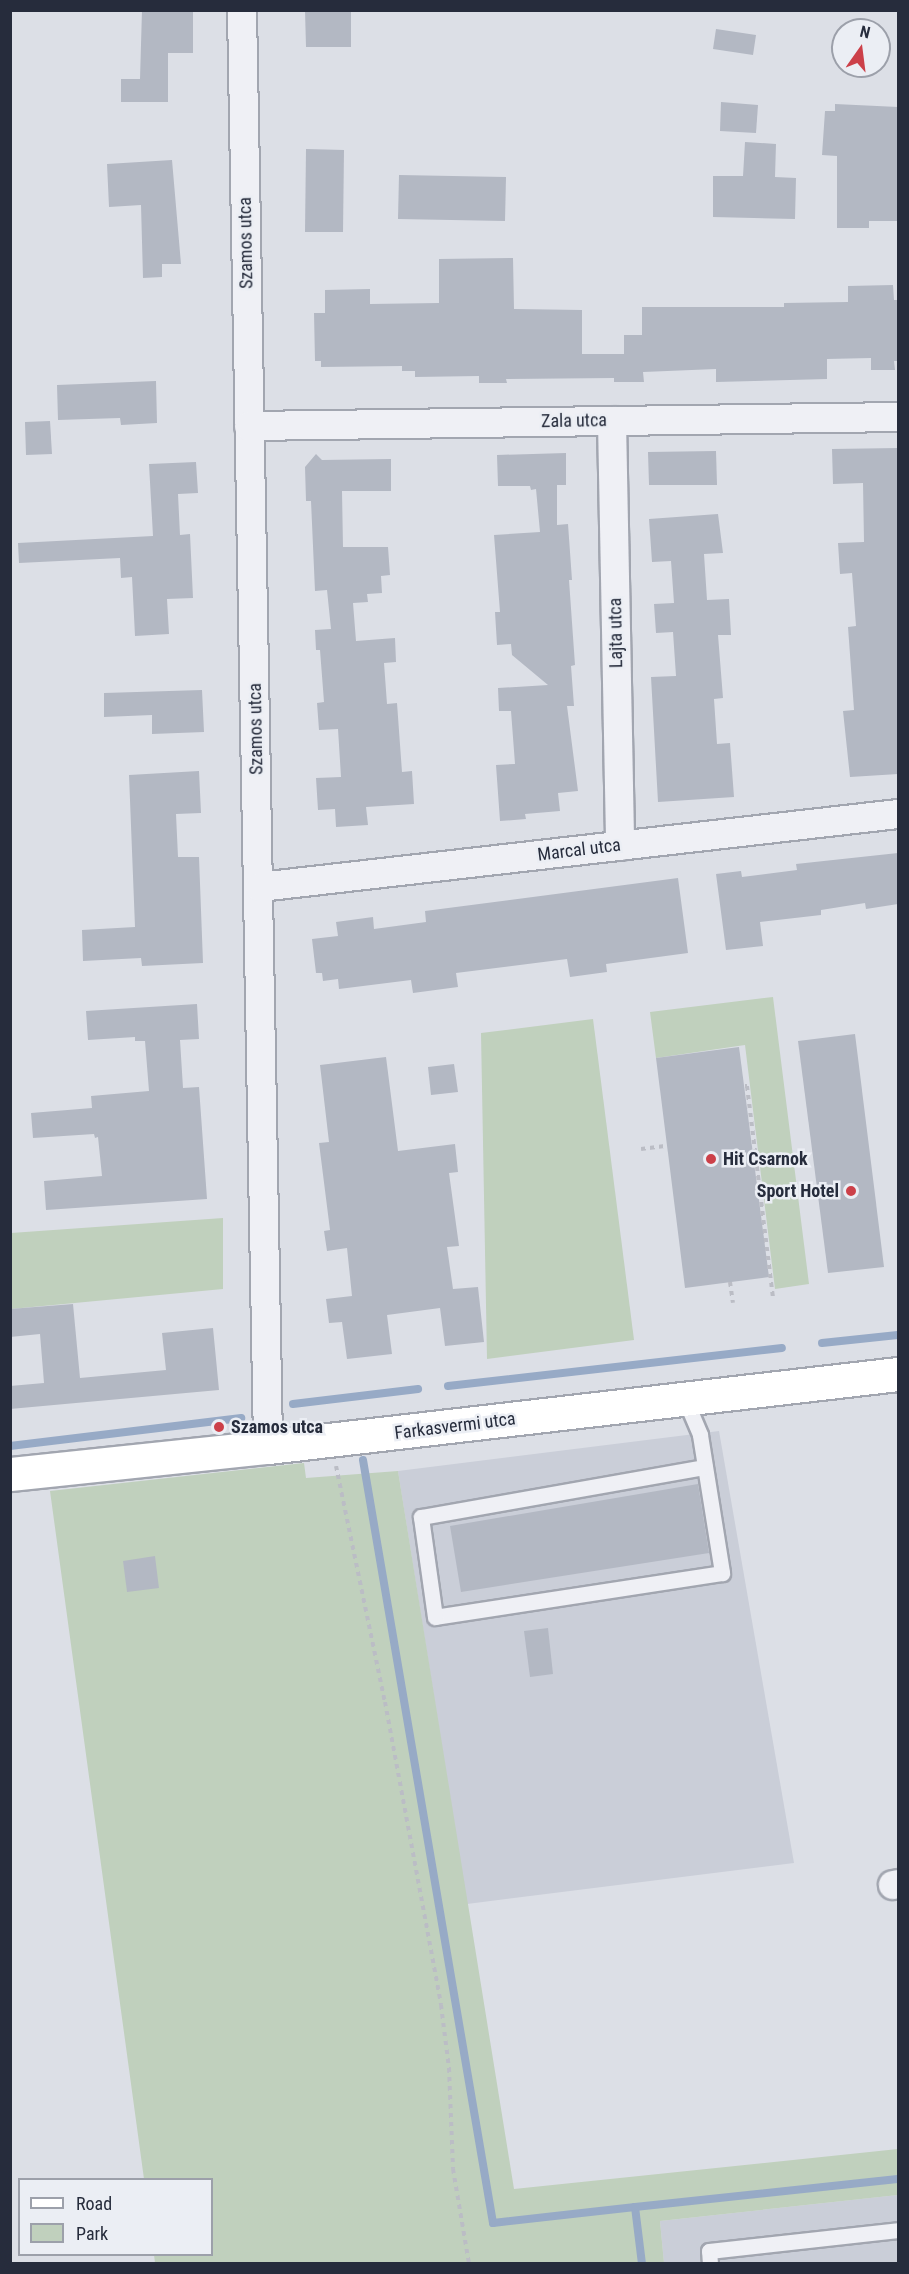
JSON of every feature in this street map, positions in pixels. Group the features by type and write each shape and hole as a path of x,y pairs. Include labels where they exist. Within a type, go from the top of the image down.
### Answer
{"street":[{"name":"Szamos utca","path":"242,10 260,887 268,1447"},
{"name":"Zala utca","path":"249,426 898,417"},
{"name":"Lajta utca","path":"612,421 620,846"},
{"name":"Marcal utca","path":"260,887 898,814"},
{"name":"Farkasvermi utca","path":"10,1474 331,1440 898,1374"}],"lane":[{"path":"685,1399 700,1435 722,1573 435,1617 421,1517 705,1467"},
{"path":"710,2264 709,2251 898,2230"}],"path":[{"path":"745,1086 747,1086 773,1298"},
{"path":"641,1149 667,1146"},
{"path":"730,1282 733,1303"},
{"path":"331,1440 385,1702 441,2006 449,2068 453,2169 469,2264"}],"shaded area":[{"path":"719,1431 794,1863 467,1904 398,1471"},
{"path":"898,2195 898,2263 664,2263 660,2221"}],"green space":[{"path":"773,997 809,1284 775,1289 745,1045 656,1058 650,1012"},
{"path":"593,1019 634,1340 487,1359 481,1033"},
{"path":"223,1218 223,1289 11,1309 11,1233"},
{"path":"304,1463 306,1478 398,1471 514,2189 898,2149 898,2195 660,2221 664,2263 155,2263 154,2256 213,2256 213,2178 144,2178 50,1491"}],"building":[{"path":"142,10 193,10 193,53 168,53 168,102 121,102 121,79 140,79"},
{"path":"305,10 351,10 351,47 306,47"},
{"path":"716,29 756,35 753,55 713,49"},
{"path":"721,102 758,105 756,133 720,131"},
{"path":"835,104 898,107 898,221 869,221 869,228 837,228 837,156 822,155 825,111 835,111"},
{"path":"745,142 776,144 775,177 796,178 795,219 713,217 713,176 743,176"},
{"path":"306,149 344,150 343,232 305,232"},
{"path":"172,160 181,264 162,264 162,277 143,278 141,205 109,207 107,164"},
{"path":"399,175 506,177 505,221 398,219"},
{"path":"513,258 514,309 582,310 582,354 624,354 624,335 642,335 642,307 784,307 784,303 848,302 848,286 893,285 894,300 898,300 898,361 894,361 895,370 871,370 871,358 827,359 827,379 716,382 716,369 643,372 644,382 614,382 614,378 506,379 507,383 479,383 479,376 415,377 415,371 402,371 402,366 321,367 321,361 315,361 314,313 325,313 325,290 370,289 370,304 439,303 439,259"},
{"path":"156,381 157,423 121,425 120,418 58,420 57,385"},
{"path":"50,421 52,454 26,455 25,422"},
{"path":"898,448 898,774 850,777 843,711 854,710 848,627 856,626 852,573 840,574 838,543 864,542 863,483 833,484 832,449"},
{"path":"716,451 717,485 649,485 648,452"},
{"path":"566,453 566,485 557,485 557,525 568,524 575,665 571,666 574,706 567,706 578,791 558,793 560,811 525,814 526,819 500,821 496,765 515,764 511,711 499,711 498,688 548,685 512,655 511,644 497,645 495,612 500,612 494,535 540,532 536,489 531,490 530,486 498,486 497,455"},
{"path":"316,454 322,460 391,459 391,491 342,491 343,547 388,547 390,575 381,576 382,593 367,594 368,602 353,603 356,641 395,638 396,662 384,663 387,704 397,703 402,772 412,771 414,804 366,807 368,825 336,827 335,809 318,810 316,778 341,777 338,729 319,730 317,703 324,702 320,650 316,650 315,630 331,629 327,590 315,591 311,501 306,501 305,467"},
{"path":"196,462 198,493 178,494 180,535 190,534 193,598 167,599 169,634 135,636 132,577 121,578 120,558 19,563 18,543 153,536 149,464"},
{"path":"718,514 723,553 704,554 707,600 729,599 731,635 718,635 723,698 714,699 717,744 730,743 734,797 658,802 651,677 676,676 673,632 656,633 654,604 674,603 671,561 652,562 649,519"},
{"path":"202,690 204,732 152,734 152,715 104,717 104,693"},
{"path":"199,771 201,813 176,814 178,857 199,857 203,963 142,966 141,958 83,961 82,930 135,927 129,775"},
{"path":"898,853 898,904 866,909 865,903 821,910 821,915 760,922 763,946 726,950 716,874 741,871 742,877 797,870 796,864"},
{"path":"678,878 688,953 606,964 607,972 570,977 567,959 456,973 458,987 413,993 411,980 339,989 338,979 323,981 322,973 316,973 312,939 338,936 336,922 373,917 374,929 426,922 425,911"},
{"path":"197,1004 199,1039 180,1040 183,1088 199,1087 207,1199 46,1210 44,1181 102,1176 98,1137 95,1138 94,1134 33,1138 31,1113 92,1108 91,1096 149,1091 145,1041 135,1041 135,1037 88,1040 86,1011"},
{"path":"855,1034 884,1267 828,1273 798,1041"},
{"name":"Hit Csarnok","path":"739,1047 769,1277 685,1288 656,1058"},
{"path":"386,1057 398,1151 455,1144 458,1172 449,1173 459,1246 447,1247 453,1289 478,1287 484,1342 445,1346 440,1308 387,1315 392,1354 347,1359 342,1322 329,1323 326,1299 352,1296 347,1248 327,1251 324,1231 330,1230 319,1143 329,1142 320,1065"},
{"path":"454,1064 458,1092 431,1095 428,1067"},
{"path":"73,1304 80,1378 166,1370 162,1333 213,1328 219,1390 10,1409 10,1386 44,1383 40,1334 10,1337 10,1309"},
{"path":"698,1484 709,1553 461,1592 450,1526"},
{"path":"155,1556 159,1588 127,1592 123,1561"},
{"path":"548,1628 553,1674 530,1677 524,1631"}],"waterway":[{"path":"822,1343 898,1335"},
{"path":"448,1386 782,1348"},
{"path":"293,1404 418,1389"},
{"path":"10,1446 241,1418"},
{"path":"363,1460 493,2223 635,2207 642,2264"},
{"path":"635,2207 898,2179"}],"place":[{"name":"Hit Csarnok","path":"711,1159"},
{"name":"Sport Hotel","path":"851,1191"},
{"name":"Szamos utca","path":"219,1427"}]}
